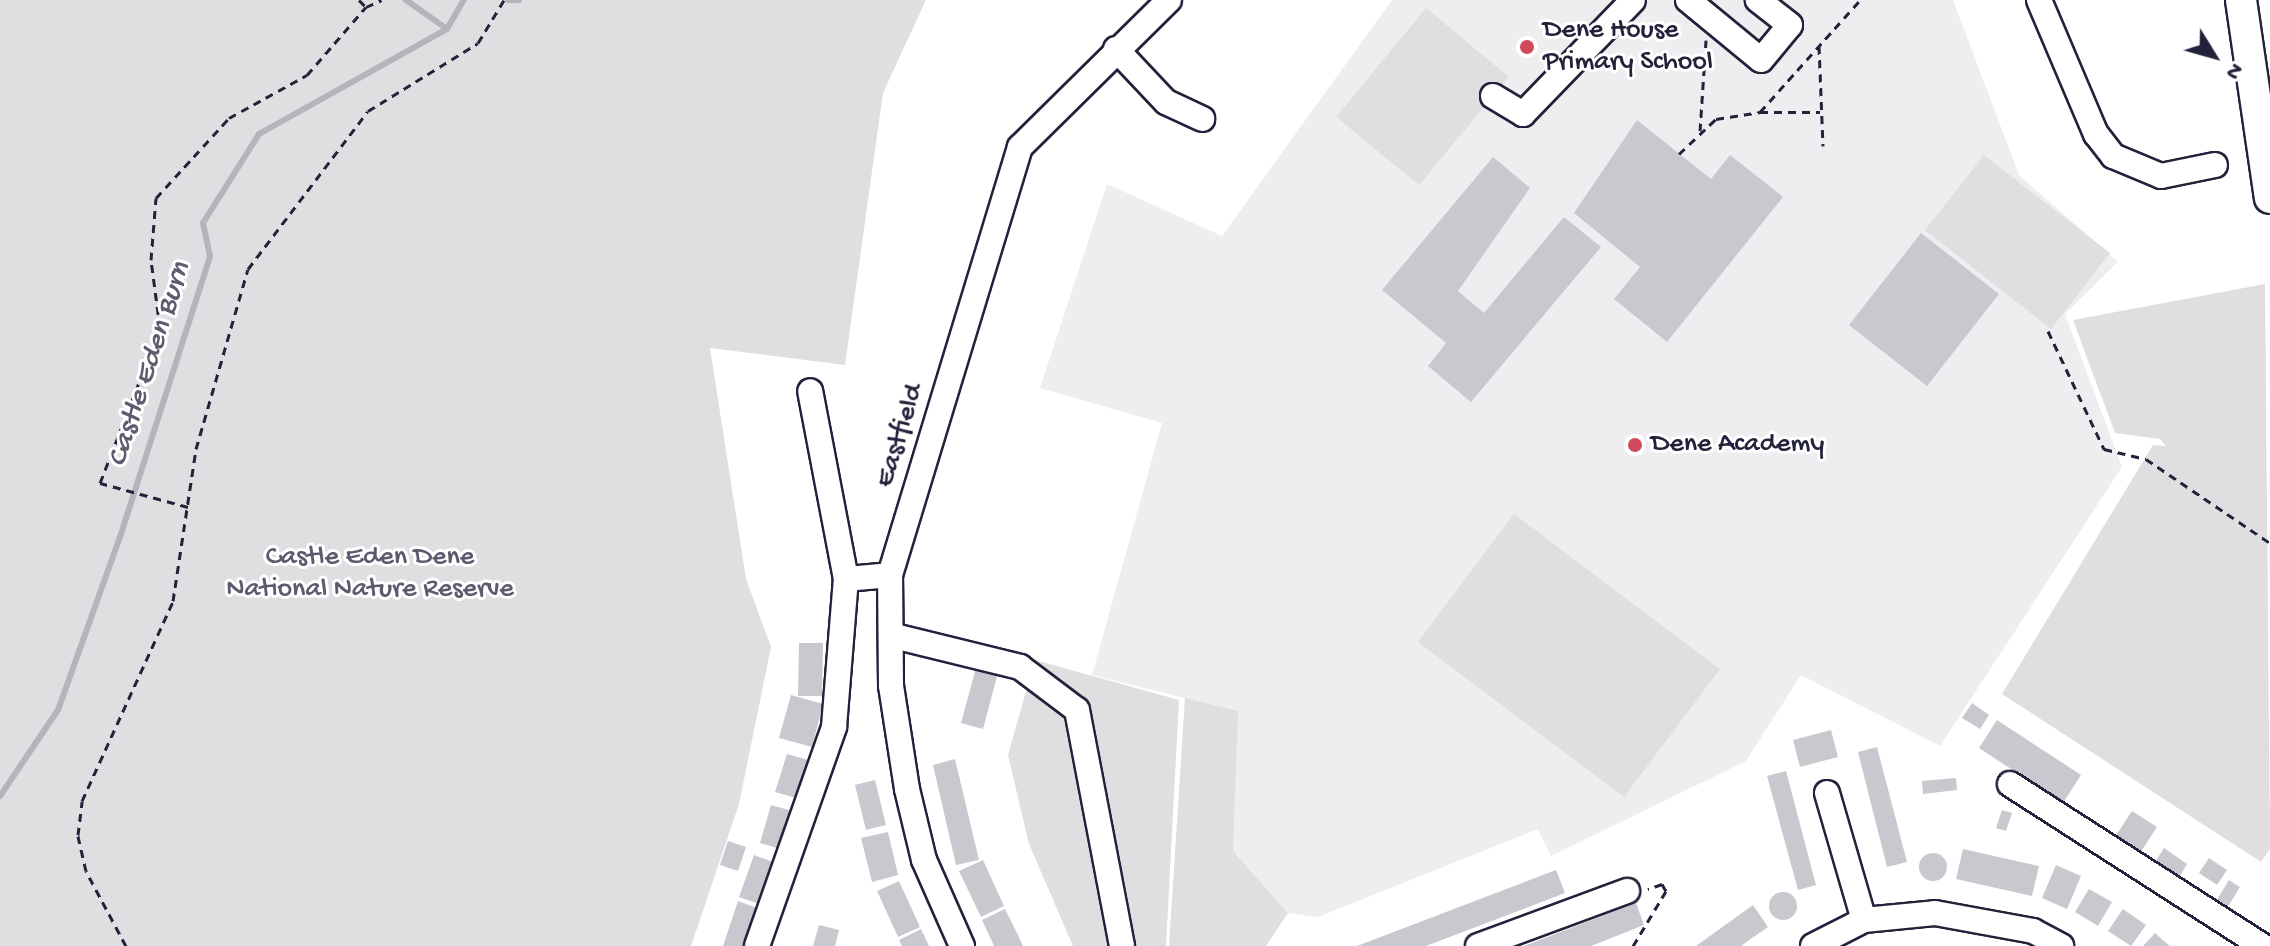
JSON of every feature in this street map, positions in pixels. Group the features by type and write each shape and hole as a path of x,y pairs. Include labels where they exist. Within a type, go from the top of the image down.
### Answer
{"main road":[{"path":"2241,0 2270,198"}],"street":[{"name":"Eastfield","path":"962,946 915,830 891,686 894,636 890,575 1020,147 1169,0"},
{"path":"1493,96 1523,114 1633,0"},
{"path":"1688,0 1761,60 1790,25 1758,0"},
{"path":"2039,0 2096,134 2113,156 2161,176 2215,165"},
{"path":"1116,49 1166,102 1202,119"},
{"path":"757,946 834,727 846,579 810,391"},
{"path":"846,579 890,575"},
{"path":"894,636 1020,667 1077,710 1122,946"},
{"path":"2010,784 2262,946"},
{"path":"1827,793 1864,920"},
{"path":"1478,946 1598,889 1627,891"},
{"path":"1813,946 1864,920 1935,913 2033,931 2061,946"}],"path":[{"path":"359,0 366,7"},
{"path":"188,507 100,483 160,328 151,260 156,198 229,118 307,75 366,7 382,0"},
{"path":"126,946 86,871 78,835 82,801 173,601 196,449 248,269 368,111 478,43 504,0"},
{"path":"1760,112 1860,0"},
{"path":"1700,131 1700,49 1716,23"},
{"path":"1819,46 1823,146"},
{"path":"1679,154 1716,119 1760,112 1821,112"},
{"path":"2048,331 2104,449 2146,459 2270,543"},
{"path":"1627,891 1662,884 1666,891 1633,946"}],"shaded area":[{"name":"Dene Academy","path":"1392,0 1953,0 2019,175 2118,262 2065,314 2122,467 1940,746 1801,675 1746,761 1551,856 1538,829 1318,917 1288,913 1233,851 1237,711 1092,675 1162,423 1040,388 1107,184 1222,236"}],"green space":[{"name":"Castle Eden Dene National Nature Reserve","path":"0,0 926,0 883,93 845,365 710,348 746,579 771,647 739,804 691,946 0,946"},
{"path":"1426,8 1509,77 1419,185 1336,117"},
{"path":"1984,155 2110,253 2051,329 1925,230"},
{"path":"2265,284 2270,849 2261,862 2002,694 2153,445 2166,446 2160,439 2115,433 2073,320"},
{"path":"1514,514 1720,669 1624,797 1418,642"},
{"path":"1035,660 1179,700 1166,946 1073,946 1029,844 1008,755"},
{"path":"1185,698 1238,711 1233,851 1288,913 1266,946 1169,946"}],"building":[{"path":"1637,120 1711,179 1730,155 1783,197 1667,342 1614,299 1640,267 1574,213"},
{"path":"1493,157 1530,188 1458,291 1484,313 1564,217 1601,247 1471,402 1428,366 1446,343 1382,290"},
{"path":"1921,233 1999,294 1927,386 1849,325"},
{"path":"799,643 823,643 822,696 798,696"},
{"path":"977,664 999,669 983,729 961,723"},
{"path":"791,695 823,704 812,747 779,738"},
{"path":"1972,703 1989,715 1980,729 1962,718"},
{"path":"1997,720 2081,775 2063,803 1979,748"},
{"path":"1831,730 1838,757 1800,767 1793,740"},
{"path":"1877,747 1907,862 1887,867 1858,752"},
{"path":"787,754 808,760 796,798 775,792"},
{"path":"955,759 979,860 956,865 933,765"},
{"path":"1786,771 1816,885 1798,890 1767,776"},
{"path":"1956,778 1957,790 1923,794 1922,781"},
{"path":"875,780 886,825 866,830 855,785"},
{"path":"771,805 792,811 780,849 760,843"},
{"path":"2002,810 2012,813 2006,831 1996,828"},
{"path":"2132,811 2157,827 2136,859 2111,843"},
{"path":"888,832 898,875 872,882 861,838"},
{"path":"728,841 746,847 738,871 720,865"},
{"path":"2164,848 2187,864 2177,881 2153,865"},
{"path":"1963,849 2039,866 2032,896 1956,879"},
{"path":"1933,853 1943,857 1947,867 1943,877 1933,881 1923,877 1919,867 1923,857"},
{"path":"754,855 776,863 762,905 739,897"},
{"path":"2209,858 2227,870 2217,885 2199,873"},
{"path":"983,860 1004,906 981,917 959,871"},
{"path":"2056,865 2081,876 2067,909 2042,898"},
{"path":"1556,870 1565,893 1476,927 1426,946 1357,946"},
{"path":"2229,880 2240,887 2224,913 2213,906"},
{"path":"899,881 920,927 898,937 877,891"},
{"path":"2089,889 2112,902 2098,926 2075,912"},
{"path":"1783,892 1793,896 1797,906 1793,916 1783,920 1773,916 1769,906 1773,896"},
{"path":"738,901 760,909 748,946 723,946"},
{"path":"1636,903 1644,925 1591,946 1524,946"},
{"path":"1753,905 1768,927 1741,946 1696,946"},
{"path":"1005,909 1023,946 994,946 982,920"},
{"path":"2123,909 2146,925 2131,946 2108,931"},
{"path":"819,925 839,930 835,946 813,946"},
{"path":"921,929 929,946 902,946 899,940"},
{"path":"2155,933 2165,942 2170,946 2143,946"}],"waterway":[{"path":"406,0 447,29"},
{"name":"Castle Eden Burn","path":"0,796 58,710 120,537 210,256 203,223 259,134 447,29 464,0"},
{"path":"508,0 519,0"}],"place":[{"name":"Dene House Primary School","path":"1527,47"},
{"name":"Dene Academy","path":"1635,445"}]}
